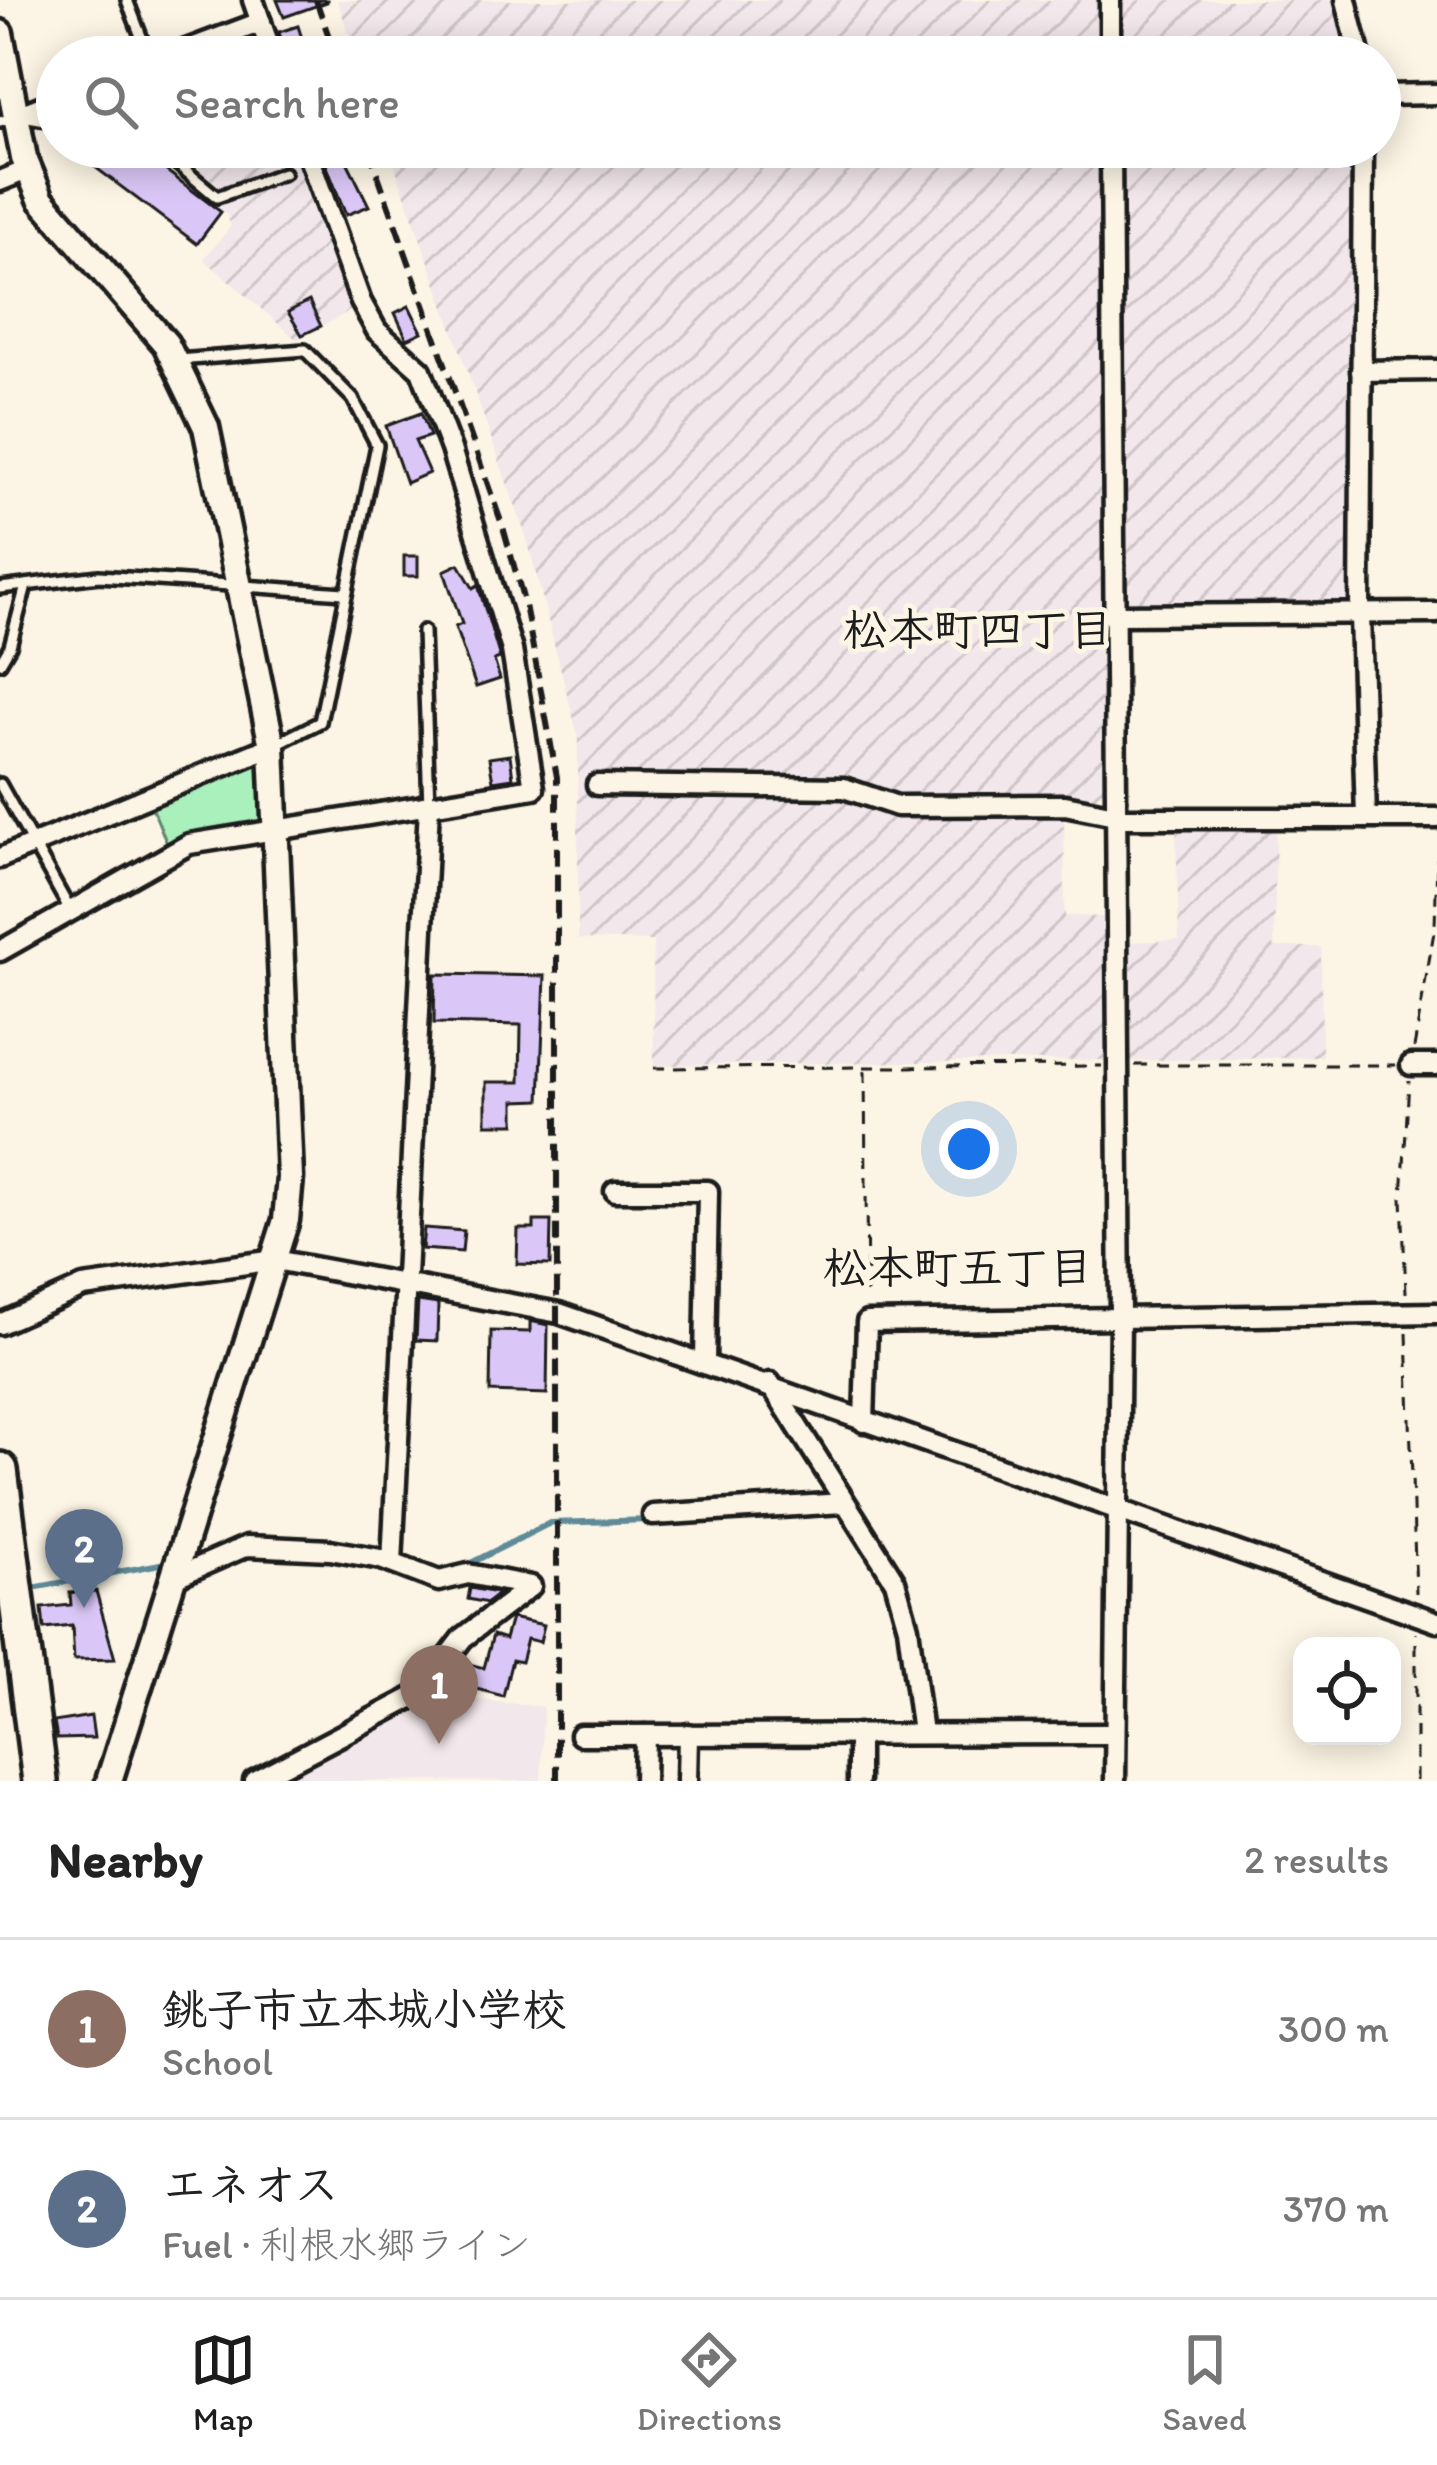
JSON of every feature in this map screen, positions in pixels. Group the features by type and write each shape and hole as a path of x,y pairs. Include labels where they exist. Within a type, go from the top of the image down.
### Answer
{"highway":[{"path":"0,1470 6,1573 40,1781"}],"street":[{"path":"253,0 266,36"},
{"path":"1110,0 1110,36"},
{"path":"1346,0 1355,36"},
{"path":"224,36 261,22"},
{"path":"0,33 9,119 27,170 53,217 178,361 206,427 238,589 254,639 272,746 279,830 290,1178 275,1260 110,1781"},
{"path":"1401,95 1437,94"},
{"path":"0,951 171,851 209,838 534,788 512,650 452,448 421,370 377,331 361,302 313,168"},
{"path":"1111,168 1120,1318 1114,1781"},
{"path":"1363,168 1360,615 1366,818"},
{"path":"0,181 27,170"},
{"path":"1361,371 1437,370"},
{"path":"1112,615 1437,613"},
{"path":"0,858 272,746"},
{"path":"597,784 844,788 897,806 1065,805 1115,816 1437,818"},
{"path":"392,1563 429,806"},
{"path":"1411,1065 1437,1065"},
{"path":"615,1191 709,1191 705,1362"},
{"path":"0,1324 82,1287 275,1260 406,1289 559,1313 770,1383 864,1422 1437,1622"},
{"path":"864,1422 867,1322 1437,1312"},
{"path":"770,1383 895,1580 908,1627 922,1733"},
{"path":"653,1515 843,1503"},
{"path":"180,1566 248,1546 330,1550 392,1563 439,1581 468,1574 531,1586 463,1638 422,1693 254,1781"},
{"path":"858,1734 858,1781"},
{"path":"580,1735 1114,1734"},
{"path":"644,1781 645,1735"},
{"path":"687,1781 688,1735"}],"lane":[{"path":"128,0 141,36"},
{"path":"182,168 217,197 284,173"},
{"path":"178,361 305,350 364,413 377,445 320,722 272,746"},
{"path":"0,588 99,576 344,593"},
{"path":"0,662 10,646 26,586"},
{"path":"423,631 429,806"},
{"path":"0,784 70,910"}],"path":[{"path":"653,1068 1411,1065"},
{"path":"865,1069 867,1322"}],"shaded area":[{"path":"337,0 1101,0 1101,36 350,36"},
{"path":"1119,0 1340,0 1349,36 1119,36"},
{"path":"167,168 307,168 357,307 297,340 204,259 231,226 227,215"},
{"path":"395,168 1101,168 1106,789 1096,797 1070,797 1064,815 1065,916 1108,917 1108,1060 654,1065 653,941 578,939 578,736 527,539"},
{"path":"1119,168 1356,168 1353,609 1120,610"},
{"path":"1176,825 1276,825 1274,947 1321,947 1322,1057 1125,1061 1125,942 1179,940"},
{"path":"428,1694 543,1707 541,1781 267,1781"}],"green space":[{"path":"242,763 263,763 268,823 168,846 150,802"}],"building":[{"path":"277,0 327,0 327,2 284,17"},
{"path":"298,26 301,36 280,36 279,32"},
{"path":"96,168 163,168 221,212 197,244"},
{"path":"327,168 350,168 369,206 346,215"},
{"path":"309,301 321,326 302,335 288,312"},
{"path":"409,306 422,332 407,339 395,313"},
{"path":"421,413 430,436 415,441 429,473 406,483 386,426"},
{"path":"404,556 418,556 418,576 404,576"},
{"path":"459,564 473,588 478,585 500,658 494,660 500,679 476,687 455,627 462,624 444,571"},
{"path":"510,755 513,778 493,781 489,758"},
{"path":"435,974 545,976 540,1100 515,1101 515,1124 486,1124 486,1082 520,1082 521,1025 434,1023"},
{"path":"534,1221 551,1221 550,1265 517,1264 518,1229 534,1229"},
{"path":"424,1228 464,1231 462,1252 422,1249"},
{"path":"418,1301 438,1304 437,1341 416,1340"},
{"path":"530,1321 548,1325 547,1394 490,1392 491,1331 530,1332"},
{"path":"470,1588 497,1595 487,1603 468,1599"},
{"path":"96,1591 115,1659 74,1660 72,1626 44,1629 42,1608 71,1605 70,1593"},
{"path":"511,1618 544,1625 540,1642 527,1639 521,1662 512,1660 503,1696 457,1684 462,1662 484,1668 493,1635 505,1639"},
{"path":"91,1716 94,1738 57,1739 54,1722"}],"waterway":[{"path":"459,1569 550,1523 651,1520"},
{"path":"213,1553 250,1538"},
{"path":"38,1587 171,1562"}],"railway":[{"path":"316,0 329,36"},
{"path":"375,168 503,527 525,605 557,777 557,1781"}],"place":[{"name":"エネオス","path":"84,1608"},
{"name":"銚子市立本城小学校","path":"439,1744"}],"district":[{"name":"松本町四丁目","path":"978,629"},
{"name":"松本町五丁目","path":"958,1267"}]}
